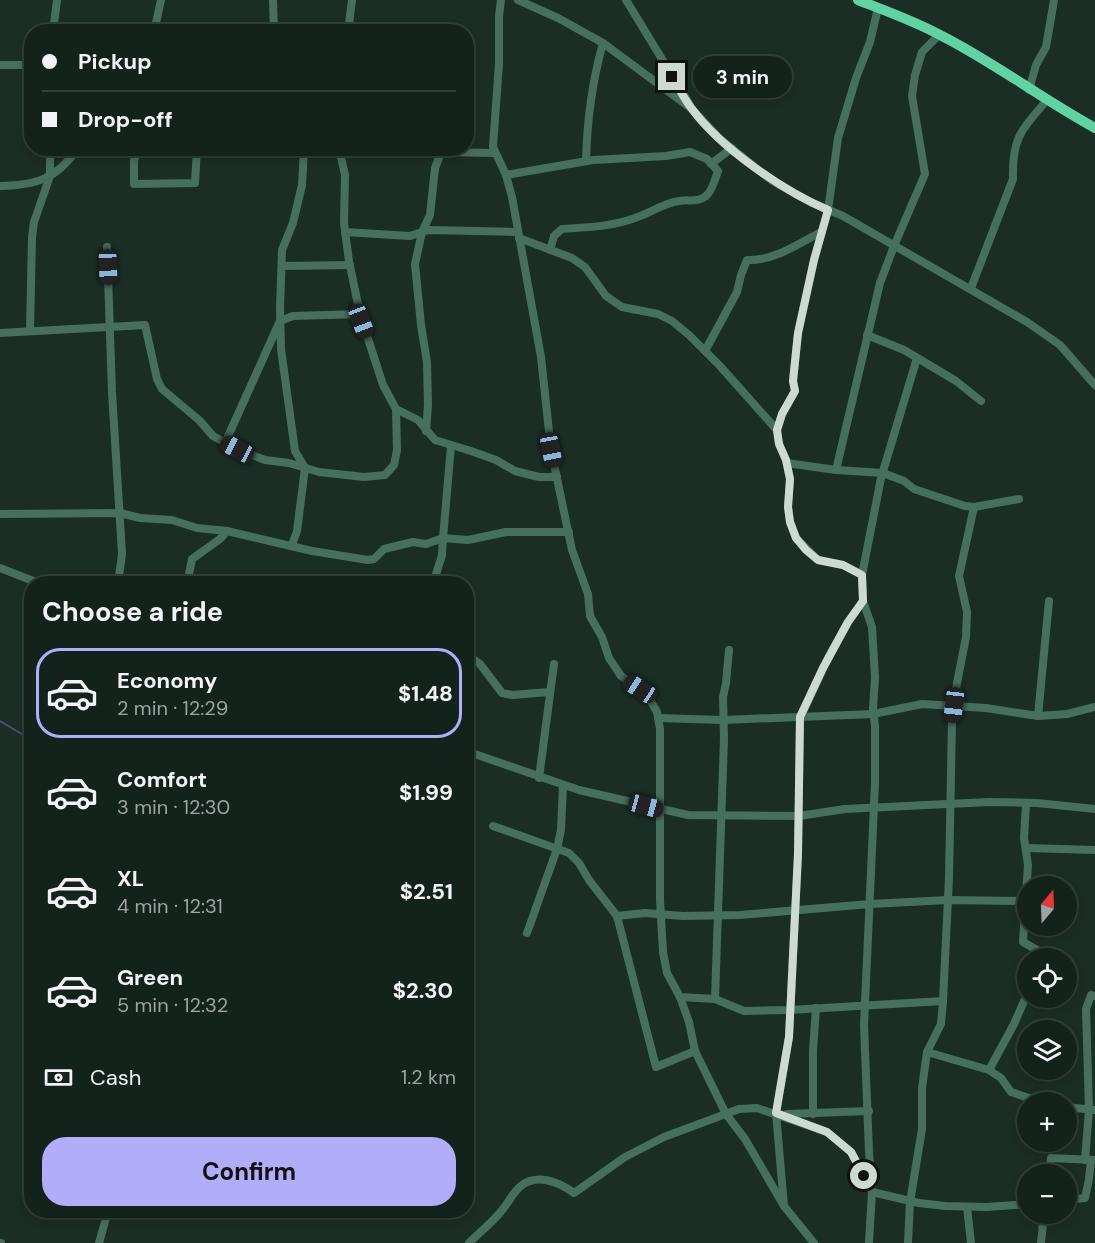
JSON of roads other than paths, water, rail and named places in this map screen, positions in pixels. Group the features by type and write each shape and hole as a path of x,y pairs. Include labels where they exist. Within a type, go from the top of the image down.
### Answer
{"highway":[{"path":"858,0 940,34 1095,128"}],"street":[{"path":"54,24 57,0"},
{"path":"273,0 274,24"},
{"path":"349,24 352,0"},
{"path":"501,0 498,16 499,63 493,147 506,175 518,235 541,357 556,477 572,550 588,594 590,616 602,637 609,658 621,676 640,689 657,712 661,914 663,952 667,973 680,997 695,1051 726,1114 745,1140 784,1206 814,1243"},
{"path":"518,0 558,18 603,43 692,109 719,138 771,180 810,202 843,216 1027,322 1060,345 1095,386"},
{"path":"626,0 692,109"},
{"path":"1029,90 1036,65 1046,47 1053,0"},
{"path":"156,24 161,1"},
{"path":"862,575 843,565 818,560 796,538 790,522 788,507 790,479 777,430 782,414 795,391 793,381 798,333 828,210 838,138 879,8"},
{"path":"836,470 880,283 925,174 912,96 922,52 940,34"},
{"path":"586,161 587,128 595,70 603,43"},
{"path":"0,65 24,65"},
{"path":"971,288 1013,179 1012,160 1016,139 1047,100"},
{"path":"711,164 732,148"},
{"path":"506,175 586,161 666,156 690,152 707,159 718,171 711,190 704,197 693,202 680,201 609,226 593,229 562,229 554,236 550,250"},
{"path":"474,153 495,153"},
{"path":"30,331 32,237 34,222 50,176 50,156"},
{"path":"0,186 38,182 50,176 72,156"},
{"path":"136,156 134,184 195,183 197,156"},
{"path":"292,545 297,531 305,468 295,451 281,349 282,250 293,224 302,185 304,156"},
{"path":"0,333 145,325 157,379 162,390 199,420 213,436 265,460 320,472 364,477 385,475 394,465 397,450 396,409 383,385 360,314 345,232 343,192 345,175 341,156"},
{"path":"426,431 428,362 421,325 415,264 422,232 430,215 435,168 440,156"},
{"path":"345,232 410,236 428,230 518,235 572,258 585,267 606,296 622,307 658,314 689,335 777,430"},
{"path":"705,351 737,292 747,260 760,261 821,232"},
{"path":"107,247 112,392 122,554 119,576"},
{"path":"283,267 350,265"},
{"path":"225,443 280,321 293,316 360,314"},
{"path":"867,335 883,340 917,358 956,381 981,401"},
{"path":"869,1243 872,1192 868,1152 869,1111 864,1025 874,809 875,678 872,627 863,601 862,575 883,473 917,358"},
{"path":"396,409 418,420 435,440 496,460 515,471 539,477 556,477"},
{"path":"436,576 442,555 451,446"},
{"path":"787,464 883,473 904,481 925,494 974,507 1019,499"},
{"path":"908,1243 911,1200 922,1129 922,1088 927,1052 941,1024 948,900 954,705 966,637 967,612 959,576 974,507"},
{"path":"0,514 120,513 140,518 172,520 197,528 227,531 368,560 374,559 384,549 413,542 426,544 443,538 468,540 506,532 569,532"},
{"path":"189,576 192,559 220,539 227,531"},
{"path":"0,568 24,577"},
{"path":"784,1206 776,1113 789,1037 799,816 800,717 816,680 843,631 863,601"},
{"path":"1038,716 1050,601"},
{"path":"715,999 723,697 729,650"},
{"path":"474,660 480,664 502,693 512,695 549,692"},
{"path":"539,777 554,664"},
{"path":"658,718 723,720 873,714 898,711 922,704 954,705 1038,716 1067,714 1095,707"},
{"path":"474,755 563,785 688,814 799,816 844,809 951,803 1026,803 1095,809"},
{"path":"526,933 557,849 561,830 563,785"},
{"path":"1026,803 1024,838 1027,876"},
{"path":"493,826 569,853 579,863 617,916 656,1067 695,1051"},
{"path":"1026,848 1095,850"},
{"path":"617,916 645,913 683,916 718,915 948,900 1017,901"},
{"path":"1023,936 1023,942 1034,948"},
{"path":"1077,1199 1084,1198 1089,1179 1092,1110 1091,1050 1086,1009 1091,995 1095,996"},
{"path":"680,997 715,999 744,1011 943,1001"},
{"path":"813,1114 816,1008"},
{"path":"989,1070 1021,1008"},
{"path":"927,1052 989,1070 1001,1078 1011,1092 1017,1094"},
{"path":"469,1243 495,1219 522,1185 536,1181 551,1181 561,1184 574,1193 625,1157 663,1137 739,1109 757,1108 827,1132 851,1152 872,1192"},
{"path":"1077,1108 1092,1110"},
{"path":"776,1113 869,1111"},
{"path":"1051,1164 1052,1158 1090,1160"},
{"path":"872,1192 919,1203 968,1207 1017,1205"},
{"path":"968,1207 971,1243"},
{"path":"99,1243 106,1218"},
{"path":"1041,1243 1043,1224"}],"waterway":[{"path":"0,721 24,735"}]}
